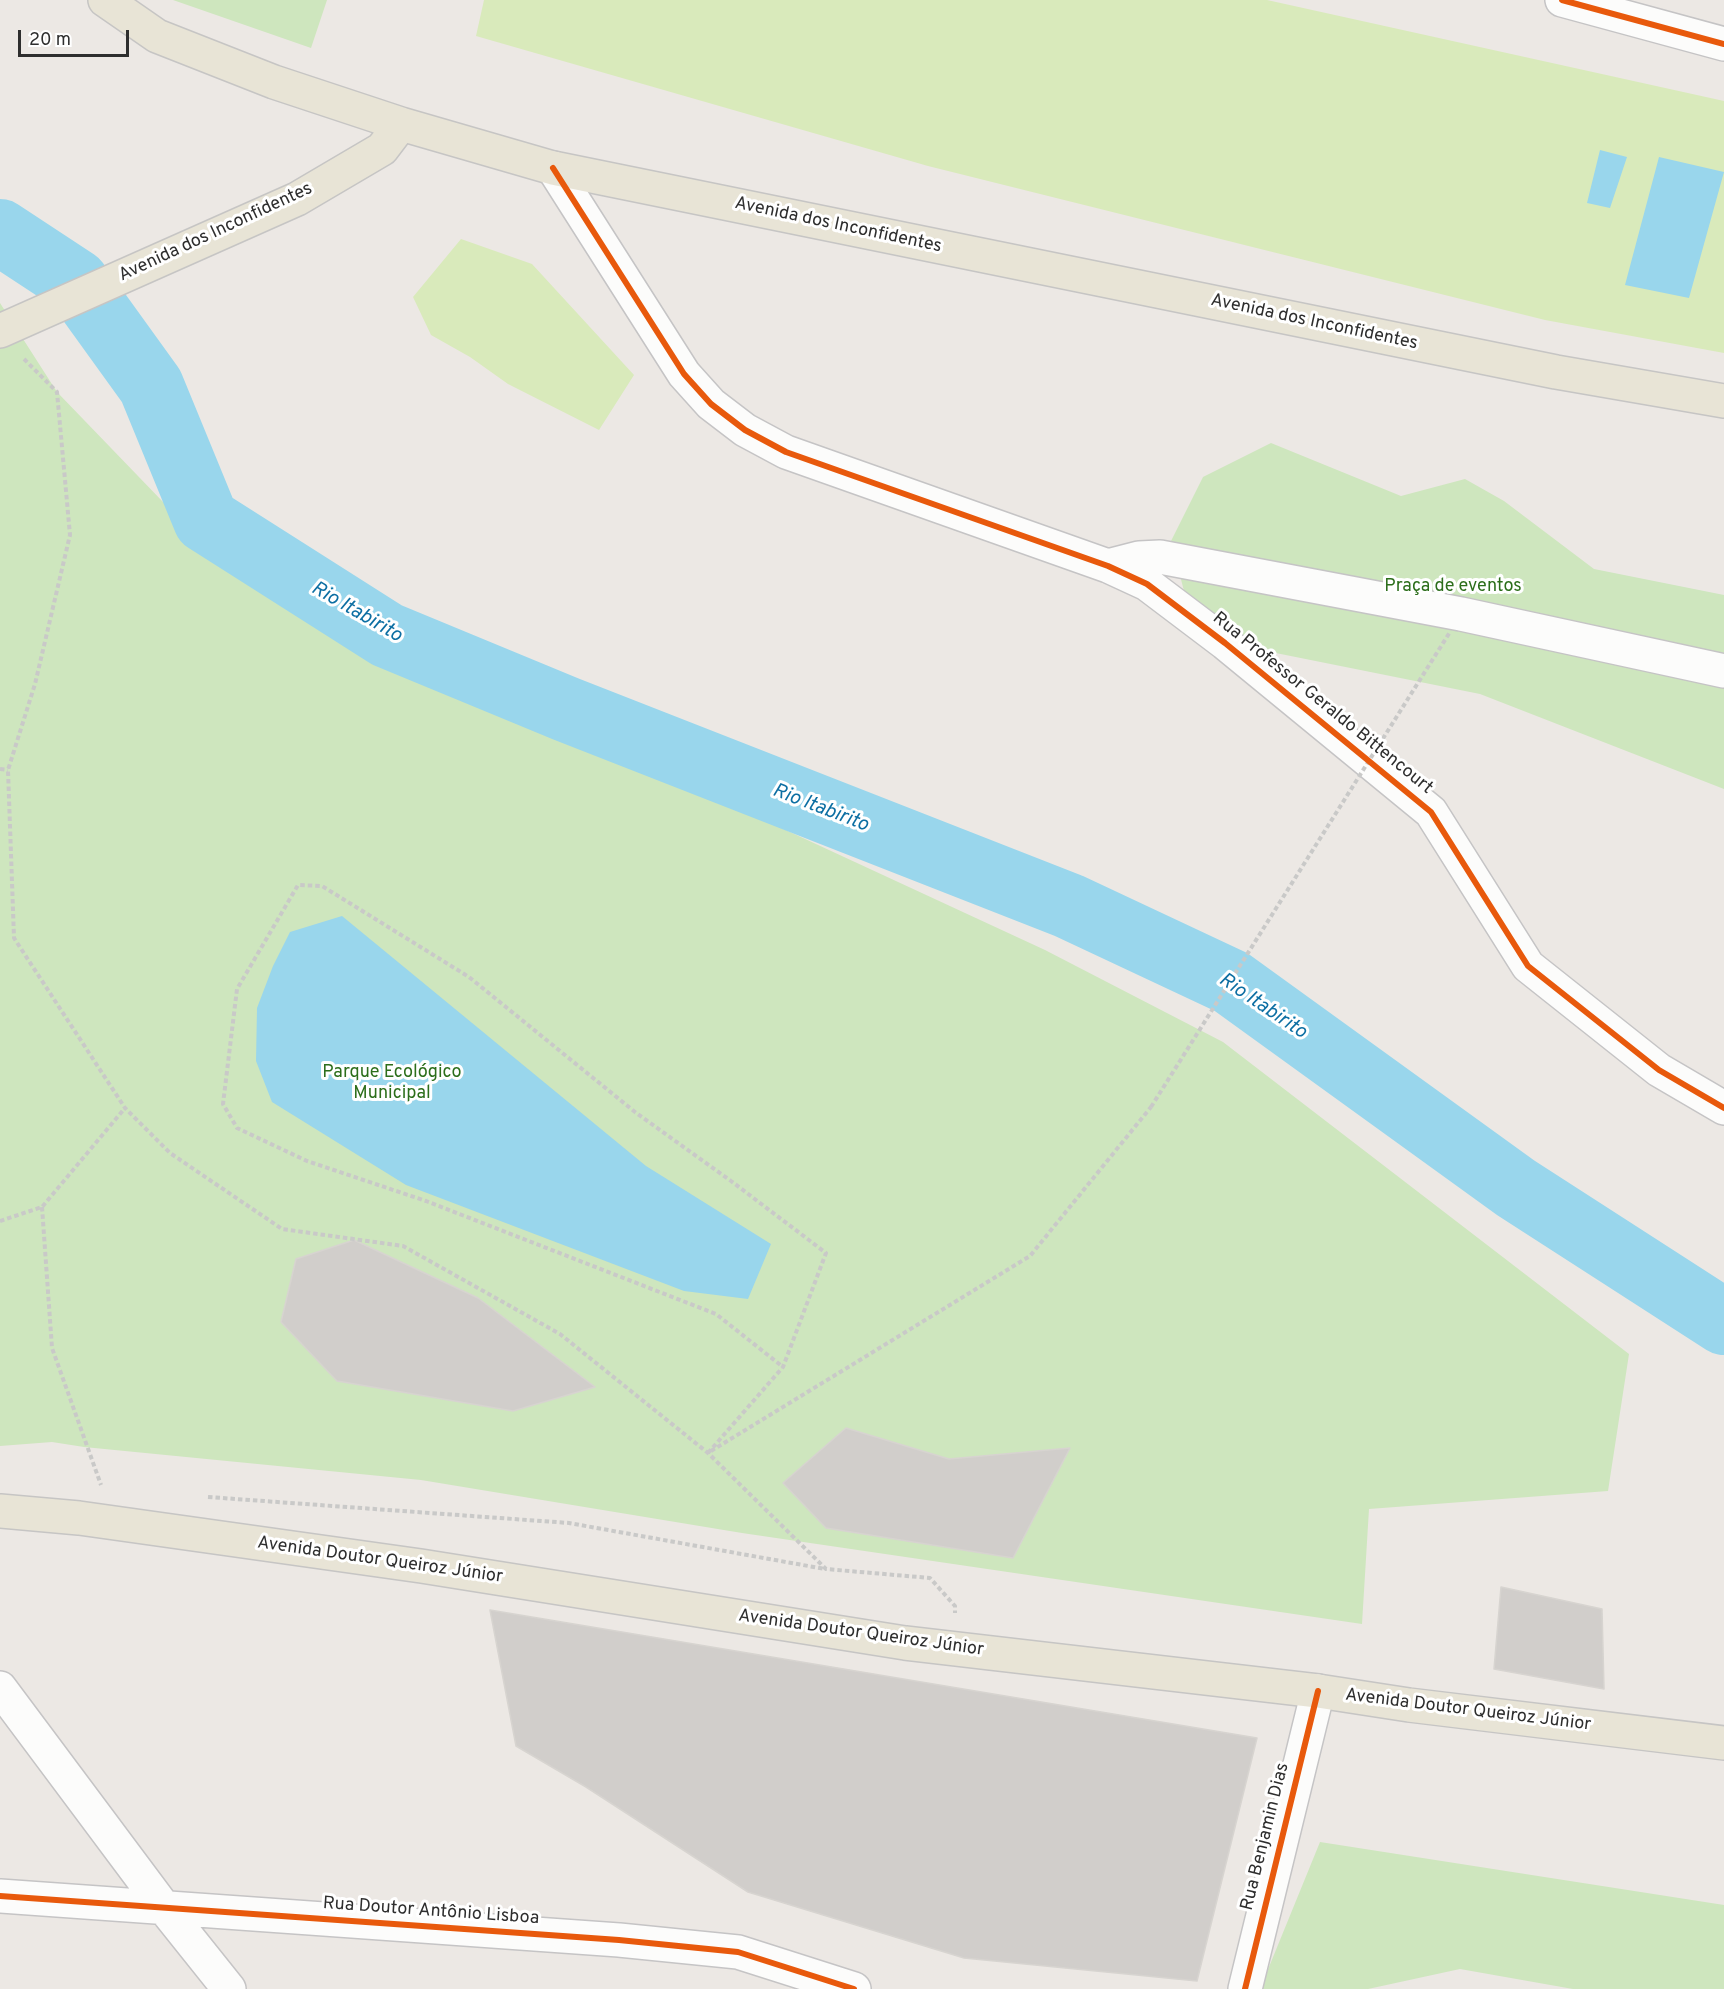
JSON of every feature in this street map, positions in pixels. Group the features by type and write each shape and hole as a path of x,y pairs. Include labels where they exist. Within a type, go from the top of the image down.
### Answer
{"main road":[{"path":"105,0 157,36 274,82 401,124"},
{"name":"Avenida dos Inconfidentes","path":"8,341 297,199 382,149 401,124 553,168 1556,372 1724,401"},
{"name":"Avenida Doutor Queiroz Júnior","path":"0,1510 80,1518 421,1566 905,1643 1318,1691 1409,1705 1724,1743"}],"street":[{"path":"1562,0 1724,44"},
{"name":"Rua Professor Geraldo Bittencourt","path":"553,168 684,374 711,404 745,430 786,452 1108,566 1147,584 1226,644 1431,812 1528,966 1659,1070 1724,1108"},
{"path":"1108,566 1139,558 1160,557 1461,614 1724,671"},
{"path":"0,1688 165,1909 229,1989"},
{"name":"Rua Benjamin Dias","path":"1245,1989 1318,1691"},
{"name":"Rua Doutor Antônio Lisboa","path":"0,1896 619,1940 738,1952 854,1989"}],"path":[{"path":"8,341 57,392 70,535 35,684 8,770 14,938 125,1108 170,1153 282,1229 403,1246 560,1334 708,1453 826,1569"},
{"path":"708,1453 1030,1256 1151,1107 1450,632"},
{"path":"0,769 8,770"},
{"path":"708,1453 783,1367 826,1253 635,1112 469,977 322,886 298,885 237,989 223,1104 237,1128 307,1161 426,1201 716,1314 783,1367"},
{"path":"0,1221 42,1207 125,1108"},
{"path":"42,1207 51,1348 102,1488"},
{"path":"206,1497 569,1523 826,1569 930,1578"}],"green space":[{"path":"173,0 327,0 311,48"},
{"path":"484,0 1267,0 1724,101 1724,353 1545,320 928,166 476,36"},
{"path":"461,239 532,264 634,375 599,430 508,384 470,357 431,335 413,297"},
{"name":"Parque Ecológico Municipal","path":"0,303 57,392 192,532 378,652 682,782 1045,950 1223,1042 1629,1354 1608,1491 1369,1509 1362,1624 742,1533 421,1480 52,1442 0,1446"},
{"name":"Praça de eventos","path":"1271,443 1401,496 1465,479 1504,501 1594,569 1724,595 1724,789 1480,694 1196,637 1171,541 1203,477"},
{"path":"1320,1842 1724,1905 1724,1989 1573,1989 1460,1969 1368,1989 1260,1989"}],"water":[{"path":"1600,150 1627,157 1610,208 1587,203"},
{"path":"1659,157 1724,172 1689,298 1625,285"},
{"path":"342,916 646,1166 771,1244 748,1299 684,1291 406,1185 272,1102 256,1061 257,1008 273,966 290,932"}],"building":[{"path":"354,1240 478,1298 595,1387 513,1411 337,1381 281,1322 296,1259"},
{"path":"846,1428 949,1459 1070,1448 1013,1558 826,1528 783,1483"},
{"path":"1501,1587 1602,1609 1604,1689 1494,1669"},
{"path":"490,1610 1257,1738 1197,1981 964,1958 748,1892 586,1787 516,1746"}],"waterway":[{"name":"Rio Itabirito","path":"0,232 76,282 151,386 206,520 387,635 566,709 1069,906 1231,982 1516,1188 1724,1322"}],"cycle path":[{"path":"1562,0 1724,44"},
{"path":"553,168 684,374 711,404 745,430 786,452 1108,566 1147,584 1225,643 1431,812 1528,966 1659,1070 1724,1108"},
{"path":"1245,1989 1318,1691"},
{"path":"0,1896 619,1940 738,1952 854,1989"}]}
